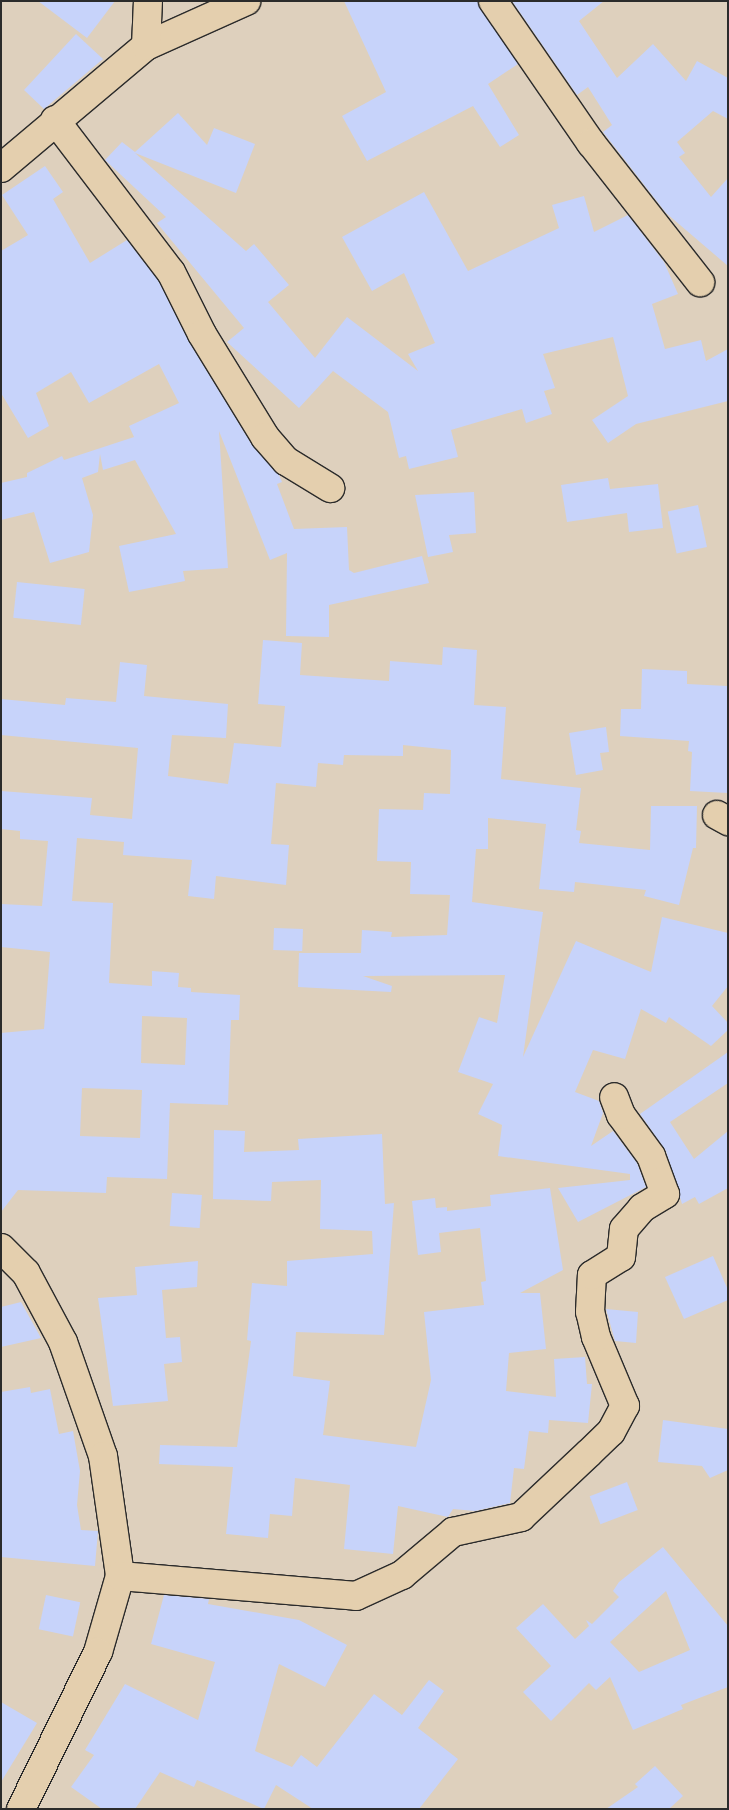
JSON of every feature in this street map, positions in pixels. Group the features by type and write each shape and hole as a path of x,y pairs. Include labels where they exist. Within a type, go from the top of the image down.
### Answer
{"street":[{"path":"146,46 148,1"},
{"path":"1,168 55,120 146,46 246,1"},
{"path":"493,1 591,143 700,282"},
{"path":"55,120 171,272 202,334 265,437 286,460 330,488"},
{"path":"120,1576 356,1596 402,1575 453,1532 521,1517 589,1453 610,1432 625,1406 596,1337 590,1312 592,1275 621,1257 624,1229 642,1208 665,1194 651,1156 621,1115 614,1098"},
{"path":"1,1248 26,1273 66,1351 103,1456 120,1576 98,1652 30,1805"}],"building":[{"path":"38,1 115,1 87,38"},
{"path":"344,1 478,1 518,64 488,84 519,135 500,147 473,106 367,161 342,116 386,92"},
{"path":"512,1 604,1 579,21 617,78 653,44 686,81 697,61 728,78 728,119 713,111 677,142 685,153 679,157 711,197 728,178 728,266 666,213 603,132 612,125 588,87 577,95"},
{"path":"76,34 103,59 44,109 24,90"},
{"path":"178,113 207,145 214,128 255,144 236,193 135,153 246,251 254,244 289,285 268,302 315,358 347,317 418,371 408,354 435,343 404,273 372,291 342,237 424,192 468,271 559,228 552,205 584,196 594,232 628,215 664,262 678,294 652,304 665,349 701,340 706,361 728,349 728,401 636,424 608,443 592,420 628,396 613,337 543,354 555,388 544,391 552,414 526,423 522,409 451,430 458,457 409,469 406,456 399,458 388,412 333,371 299,408 227,342 244,328 157,223 166,217 105,160 122,142 135,152"},
{"path":"45,166 63,192 53,199 90,263 127,240 158,280 189,342 252,445 279,475 282,482 277,484 294,529 347,527 349,570 354,573 422,556 429,583 329,605 329,637 286,636 287,553 270,560 219,431 228,568 183,571 185,581 129,592 119,546 176,534 135,460 103,470 100,454 98,472 82,478 93,515 89,552 50,563 34,512 1,520 1,483 27,477 27,473 62,456 64,460 134,437 129,426 179,403 159,364 89,403 71,372 36,393 49,426 28,438 1,393 1,251 28,235 2,195"},
{"path":"608,478 610,489 658,484 663,528 629,532 627,513 567,522 561,485"},
{"path":"474,492 476,533 449,535 453,552 428,557 415,495"},
{"path":"698,505 707,547 677,554 668,511"},
{"path":"17,582 85,589 81,625 13,618"},
{"path":"263,640 302,643 300,675 389,681 390,661 442,665 443,647 477,650 474,705 506,707 501,779 581,788 576,830 581,831 579,843 650,850 651,806 697,806 696,848 693,848 679,905 644,896 646,890 575,882 574,892 539,889 546,824 488,818 488,849 476,849 472,902 543,912 523,1057 576,941 651,972 662,917 728,933 728,986 712,1006 728,1023 728,1030 711,1046 669,1017 666,1023 641,1009 625,1059 593,1050 575,1092 599,1101 603,1113 591,1146 613,1131 637,1163 646,1187 578,1222 558,1188 630,1180 630,1174 498,1156 502,1125 478,1114 493,1084 458,1072 479,1017 497,1023 505,975 363,976 392,986 391,992 298,987 299,953 361,953 362,930 392,932 391,937 447,935 450,895 410,894 411,862 377,861 379,809 423,810 424,793 450,794 451,750 403,745 403,756 344,755 343,765 318,763 316,787 276,783 271,844 289,845 286,885 216,876 214,899 188,896 192,860 123,855 124,842 77,838 72,901 113,903 109,983 152,986 152,971 179,973 178,987 191,988 191,992 240,995 239,1020 231,1020 228,1105 170,1103 167,1179 107,1177 106,1193 18,1190 1,1212 1,1033 44,1029 50,952 1,947 1,904 42,906 48,841 20,839 20,831 1,829 1,791 92,798 90,815 132,819 138,748 1,735 1,699 65,705 66,698 116,702 120,662 147,665 144,696 228,704 226,738 172,735 168,776 228,784 234,743 281,747 285,706 258,704","holes":["142,1016 187,1018 185,1065 141,1063","82,1088 142,1090 140,1138 80,1136"]},
{"path":"642,669 687,671 687,684 727,686 728,793 690,791 692,752 688,751 689,741 620,736 621,709 641,709"},
{"path":"606,727 609,752 600,753 603,770 576,775 569,733"},
{"path":"274,928 303,929 302,951 273,950"},
{"path":"728,1052 728,1083 670,1122 694,1159 728,1131 728,1188 699,1204 695,1197 682,1204 666,1151 640,1114"},
{"path":"214,1130 245,1131 244,1152 299,1150 298,1139 382,1134 385,1204 394,1203 384,1335 296,1332 293,1376 330,1381 323,1435 416,1447 431,1380 424,1312 484,1305 481,1282 486,1281 480,1228 439,1233 441,1252 418,1255 412,1201 435,1198 436,1208 447,1207 447,1211 491,1206 490,1195 550,1188 563,1270 520,1293 540,1293 546,1349 509,1353 506,1391 556,1397 554,1359 585,1357 587,1384 592,1384 588,1423 549,1420 548,1433 529,1431 524,1469 514,1468 510,1503 475,1511 453,1509 448,1517 398,1506 393,1554 344,1549 350,1485 295,1478 292,1516 270,1514 268,1538 226,1534 233,1467 159,1464 160,1445 237,1447 251,1341 247,1340 252,1283 287,1286 287,1261 373,1254 372,1231 320,1229 321,1180 272,1182 271,1201 213,1199"},
{"path":"172,1193 202,1195 200,1228 170,1226"},
{"path":"713,1256 728,1290 728,1300 684,1319 665,1277"},
{"path":"198,1261 197,1287 162,1290 166,1338 180,1337 182,1362 164,1364 168,1401 113,1406 98,1298 137,1295 135,1267"},
{"path":"21,1302 41,1338 1,1347 1,1307"},
{"path":"606,1309 638,1312 636,1343 615,1341"},
{"path":"30,1387 31,1393 50,1389 59,1434 73,1431 80,1471 77,1505 81,1530 98,1531 95,1566 1,1557 1,1392"},
{"path":"663,1420 728,1429 728,1470 710,1478 702,1466 658,1462"},
{"path":"627,1482 638,1510 600,1524 590,1496"},
{"path":"663,1547 728,1626 728,1687 681,1705 683,1709 633,1730 610,1677 596,1690 589,1683 551,1721 523,1692 551,1666 516,1628 543,1604 575,1639 589,1626 586,1620 592,1624 619,1597 613,1591 619,1582","holes":["666,1591 690,1650 639,1672 610,1642"]},
{"path":"46,1595 80,1602 73,1637 39,1629"},
{"path":"164,1595 209,1599 208,1604 299,1620 347,1645 325,1687 279,1664 255,1751 292,1767 301,1755 317,1767 374,1694 402,1715 429,1680 444,1691 418,1728 458,1759 419,1809 313,1809 276,1785 264,1809 197,1780 194,1787 160,1772 135,1809 102,1809 71,1787 94,1755 85,1750 125,1684 198,1720 215,1662 151,1644"},
{"path":"1,1702 37,1723 1,1782"},
{"path":"655,1766 683,1796 669,1809 606,1809 638,1787 635,1784"}]}
